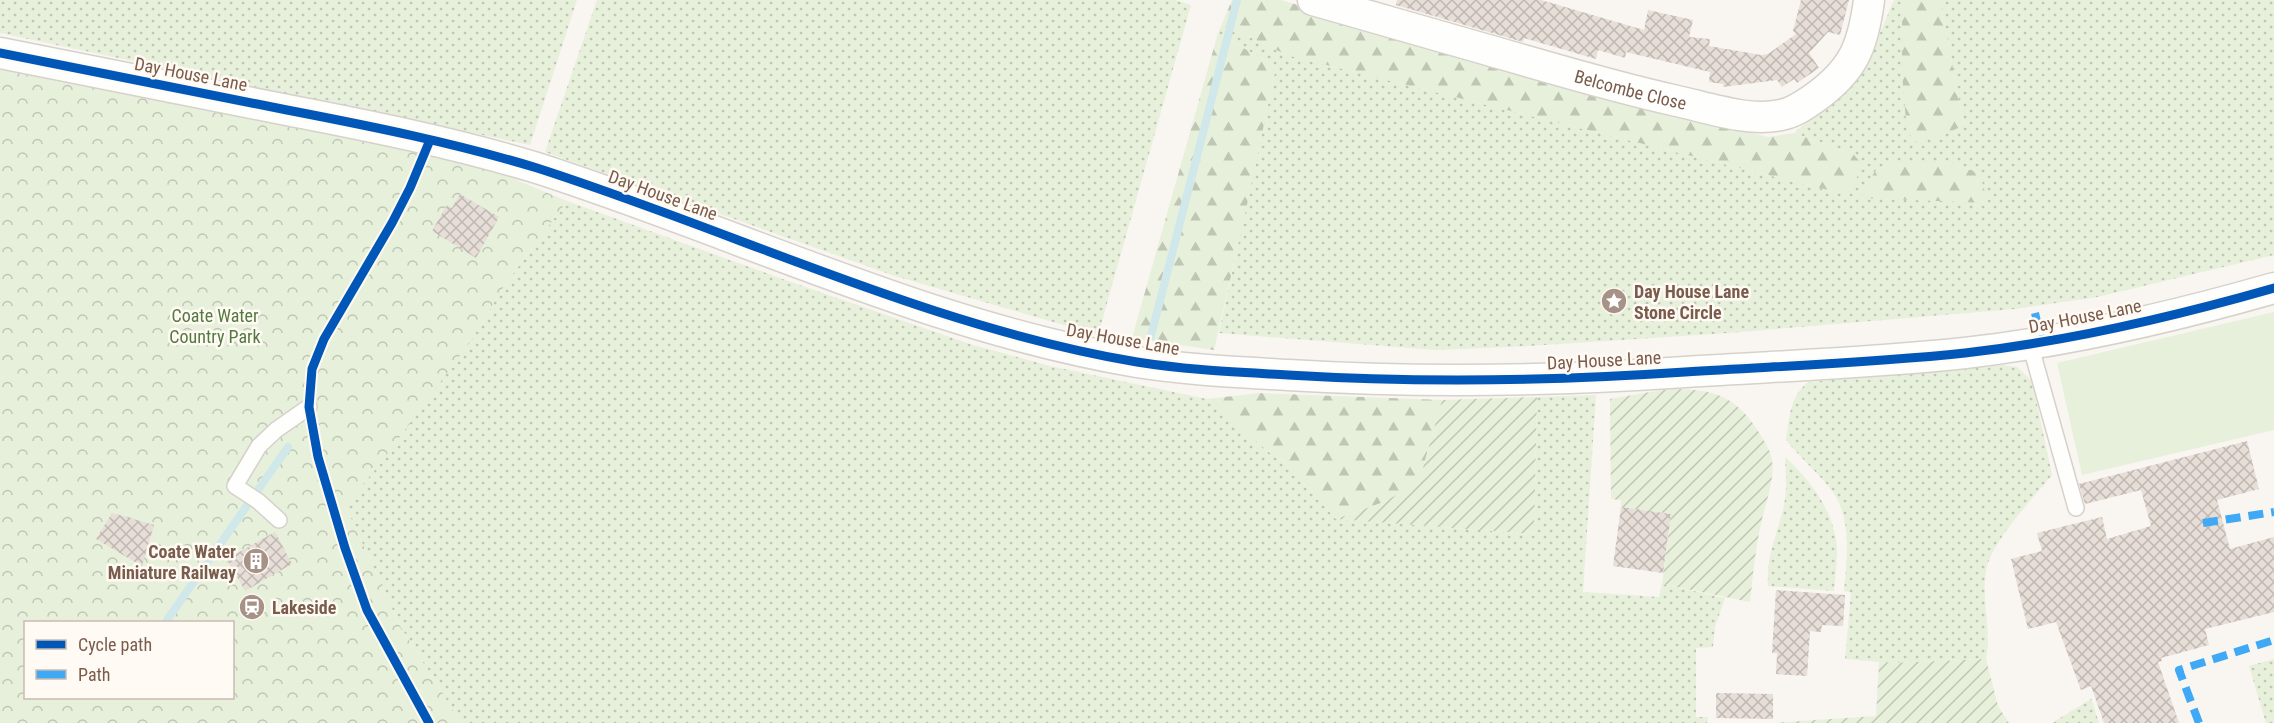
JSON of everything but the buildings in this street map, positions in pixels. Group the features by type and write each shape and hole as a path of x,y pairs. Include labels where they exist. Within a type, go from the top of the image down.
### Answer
{"street":[{"name":"Belcombe Close","path":"1327,2 1615,87 1731,112 1762,116 1781,115 1799,109 1841,76 1857,50 1864,29 1869,0"},
{"name":"Day House Lane","path":"0,53 344,121 480,152 614,194 849,280 992,328 1139,362 1250,373 1360,379 1493,381 1598,378 1885,360 2030,344 2146,321 2274,288"}],"lane":[{"path":"2030,344 2076,508"},
{"path":"279,520 235,486 254,453 268,437 309,407"}],"green space":[{"path":"0,0 577,0 530,145 0,33"},
{"path":"597,0 1175,0 1191,5 1098,335 895,276 545,152"},
{"path":"1232,0 1281,0 1636,105 1768,137 1794,133 1853,154 1862,164 1856,180 1844,194 1287,55 1222,24"},
{"path":"1894,0 1902,0 1902,74 1964,126 1940,0 2274,0 2274,255 2097,297 2015,309 1728,333 1436,350 1219,333 1276,67 1218,33 1222,24 1287,55 1844,194 1853,154 1794,133 1850,86 1867,64","holes":["1949,162 1962,169 1875,171"]},
{"path":"1902,0 1940,0 1964,126 1918,143 1907,132 1902,74"},
{"path":"1218,33 1276,67 1214,350 1132,338"},
{"name":"Coate Water Country Park","path":"0,64 456,155 567,201 504,286 470,342 376,469 345,505 400,626 461,723 0,723"},
{"path":"1949,162 1980,174 1988,203 1860,198 1875,171 1889,163"},
{"path":"567,201 973,345 1050,366 1207,399 1270,453 1284,462 1336,519 1534,534 1537,397 1596,395 1583,592 1659,597 1662,584 1725,598 1715,627 1713,647 1696,648 1696,717 1708,717 1707,723 461,723 400,626 345,505 470,342 504,286"},
{"path":"2274,312 2274,430 2082,475 2057,363"},
{"path":"2002,365 2017,367 2032,381 2052,475 2004,534 1989,560 1985,582 1988,637 1986,659 1892,663 1845,659 1851,592 1844,591 1847,553 1846,527 1833,492 1786,440 1791,408 1797,395 1808,382"},
{"path":"1668,389 1709,392 1730,401 1749,418 1770,453 1772,476 1757,544 1750,602 1662,584 1671,514 1621,507 1621,500 1611,499 1610,399"},
{"path":"1259,393 1442,400 1419,482 1384,502 1336,519 1284,462 1270,453 1207,399"},
{"path":"1537,397 1534,534 1336,519 1384,502 1419,482 1442,400"},
{"path":"1785,457 1813,488 1833,525 1837,553 1834,591 1768,586 1771,551 1785,499"},
{"path":"1986,659 1998,706 2009,723 1772,723 1876,716 1879,662"},
{"path":"2274,659 2274,723 2266,723 2249,666"},
{"path":"2091,699 2099,723 2052,723"}],"waterway":[{"path":"1151,336 1237,0"},
{"path":"167,620 288,447"}],"marked path":[{"path":"2035,313 2042,342"},
{"path":"2203,523 2274,512"},
{"path":"2199,723 2179,670 2274,640"}],"cycle path":[{"path":"0,53 350,122 475,151 537,168 612,193 834,276 984,326 1060,346 1137,362 1175,367 1338,378 1487,380 1635,375 1895,359 2004,348 2082,335 2198,309 2274,288"},
{"path":"429,723 367,610 345,548 318,457 309,407 312,369 324,339 392,223 430,140"}],"place":[{"name":"Day House Lane Stone Circle","path":"1614,301"},
{"name":"Coate Water Miniature Railway","path":"256,561"},
{"name":"Lakeside","path":"252,607"}]}
